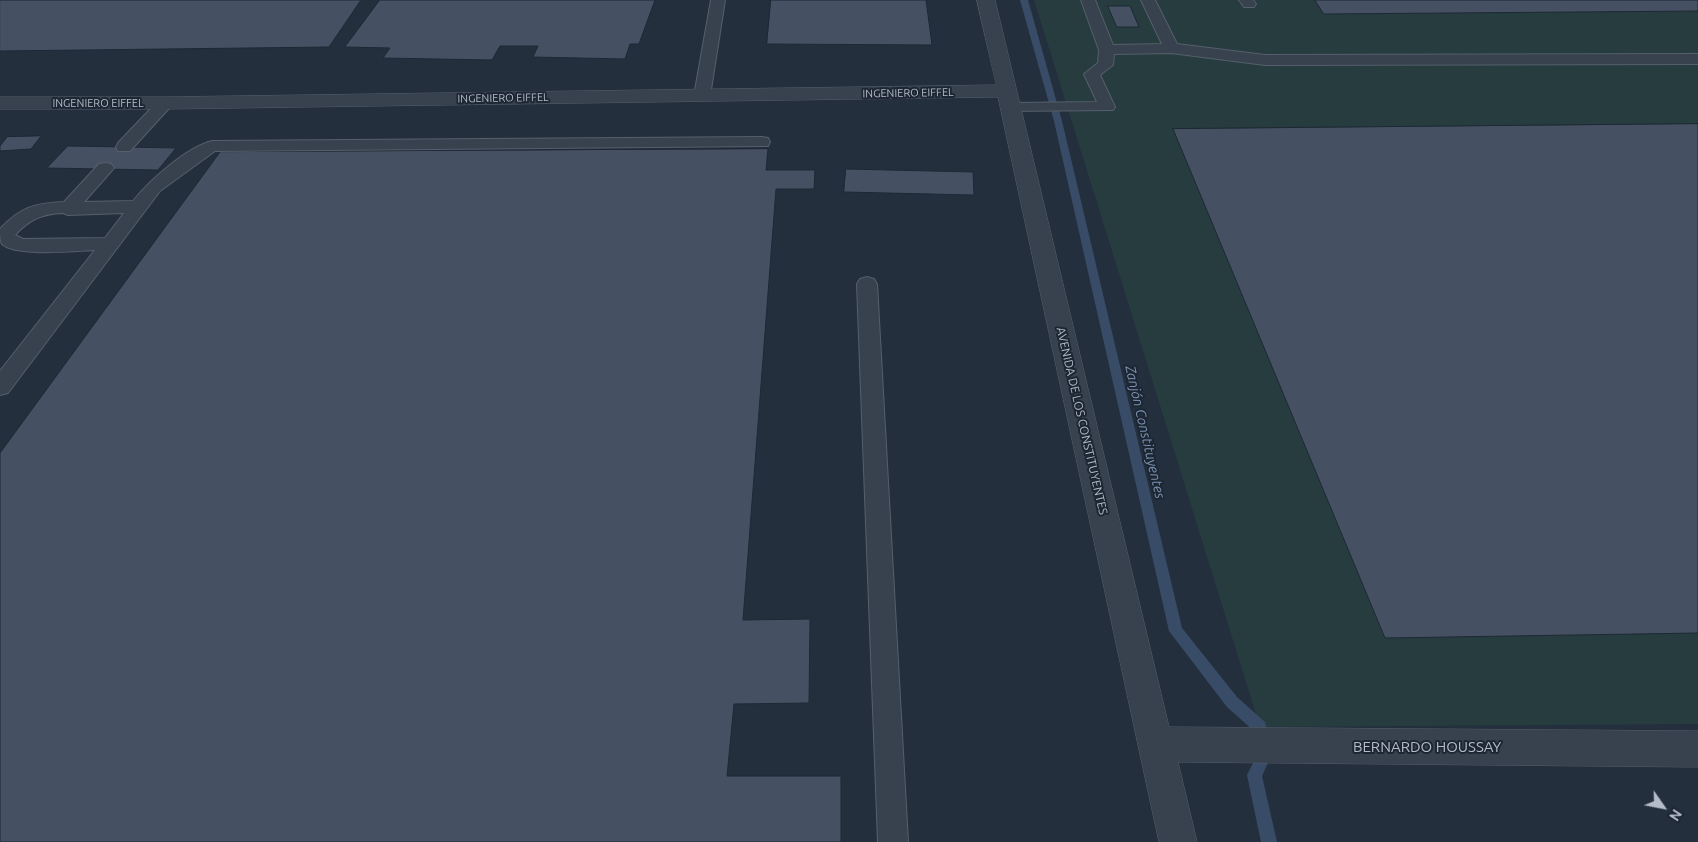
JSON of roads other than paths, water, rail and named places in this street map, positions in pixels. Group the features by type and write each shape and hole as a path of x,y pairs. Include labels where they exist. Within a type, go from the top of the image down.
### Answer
{"street":[{"name":"AVENIDA DE LOS CONSTITUYENTES","path":"986,0 1016,103 1178,842"},
{"name":"INGENIERO EIFFEL","path":"0,103 165,103 702,96 1016,103"},
{"name":"BERNARDO HOUSSAY","path":"1156,744 1698,749"}],"lane":[{"path":"702,96 718,0"},
{"path":"1016,103 1107,107 1092,74 1105,66 1107,50 1088,0"},
{"path":"1148,0 1170,48"},
{"path":"1107,50 1170,48 1266,60 1698,59"},
{"path":"124,147 165,103"},
{"path":"0,387 154,187 199,153 212,146 762,142"},
{"path":"68,209 105,168"},
{"path":"110,244 21,245 10,241 6,235 20,219 30,213 49,208 139,207"},
{"path":"867,284 893,842"}],"waterway":[{"name":"Zanjón Constituyentes","path":"1024,0 1058,121 1176,631 1232,702 1260,727 1266,752 1254,775 1269,842"}]}
